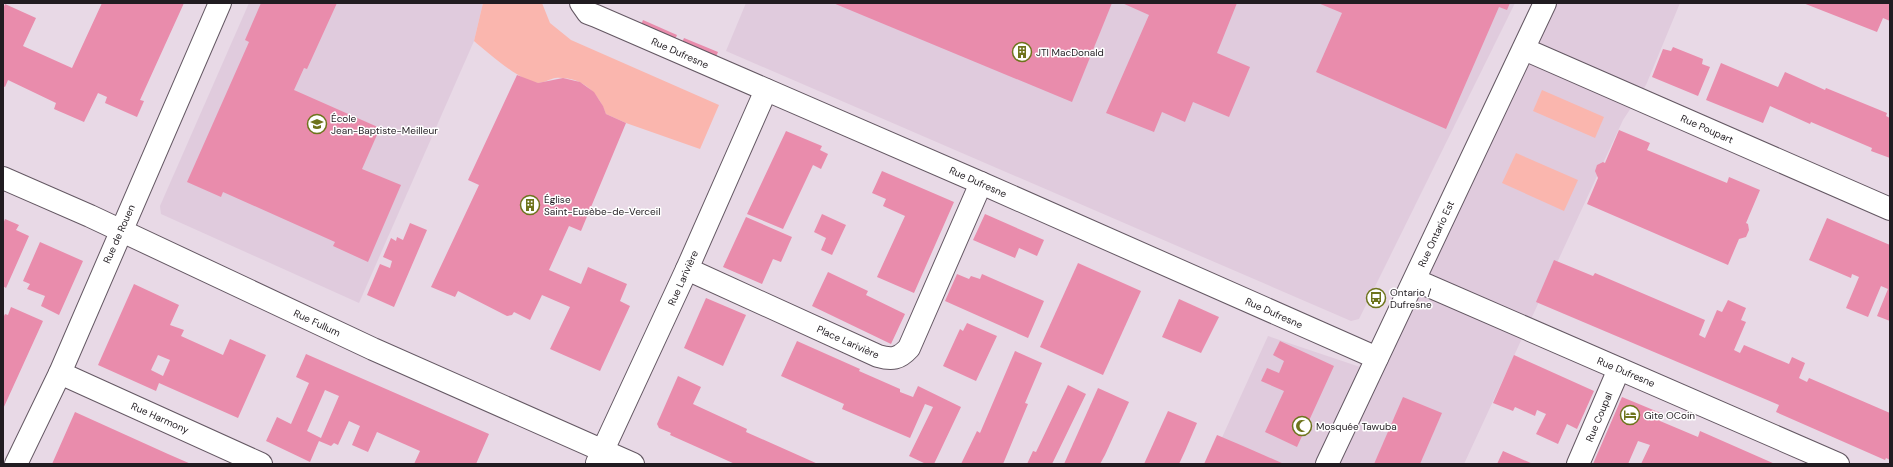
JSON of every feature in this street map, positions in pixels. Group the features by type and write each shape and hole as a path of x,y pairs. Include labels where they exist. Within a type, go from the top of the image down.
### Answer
{"street":[{"name":"Rue de Rouen","path":"16,464 60,373 120,231 220,3"},
{"name":"Rue Dufresne","path":"581,3 588,13 981,183 1377,358"},
{"name":"Rue Ontario Est","path":"1327,464 1545,3"},
{"name":"Rue Poupart","path":"1524,49 1890,209"},
{"name":"Rue Larivière","path":"600,457 687,269 766,90"},
{"name":"Rue Fullum","path":"3,178 373,349 600,457 633,464"},
{"name":"Place Larivière","path":"687,269 878,356 890,360 897,359 909,348 981,183"},
{"name":"Rue Dufresne","path":"1415,280 1619,369 1810,459 1838,464"},
{"name":"Rue Coupal","path":"1578,464 1619,369"},
{"name":"Rue Harmony","path":"60,373 261,464"}],"shaded area":[{"name":"École Jean-Baptiste-Meilleur","path":"249,3 483,3 474,41 359,303 161,214 160,206"},
{"path":"483,3 542,3 550,23 571,40 719,105 700,149 626,123 606,114 598,98 580,82 564,78 555,78 538,83 523,78 514,72 495,59 474,41"},
{"name":"JTI MacDonald","path":"746,3 1515,3 1359,319 1351,321 726,51"},
{"path":"1549,3 1680,3 1646,85 1623,120 1464,464 1210,464 1268,336 1381,374"},
{"path":"1542,90 1604,117 1595,138 1533,111"},
{"path":"1516,153 1578,180 1564,211 1502,183"}],"building":[{"path":"102,3 184,3 140,100 144,101 137,117 105,103 107,97 98,93 84,122 54,109 56,103 8,80 5,87 3,86 3,9 5,4 36,18 23,46 72,68"},
{"path":"261,3 337,3 307,69 304,68 294,90 380,128 362,169 401,185 368,262 333,246 335,242 223,192 221,197 187,182 249,42 245,40"},
{"name":"JTI MacDonald","path":"833,3 1112,3 1072,102"},
{"name":"JTI MacDonald","path":"1122,3 1237,3 1217,53 1250,67 1229,117 1193,102 1185,122 1162,112 1154,132 1106,113 1149,15"},
{"path":"1318,3 1510,3 1507,10 1499,7 1446,129 1316,72 1342,13"},
{"path":"1803,3 1890,3 1890,21 1883,18 1877,32"},
{"path":"643,20 677,35 673,44 639,30"},
{"path":"684,38 718,52 714,61 680,47"},
{"path":"1673,47 1703,59 1702,64 1710,67 1698,96 1652,77 1663,49 1671,51"},
{"path":"1721,63 1778,87 1785,72 1825,90 1826,88 1887,113 1886,116 1890,118 1890,158 1871,151 1872,148 1811,122 1810,124 1770,106 1763,123 1706,100"},
{"name":"Église Saint-Eusèbe-de-Verceil","path":"517,75 538,83 563,78 580,82 594,92 606,114 626,123 581,231 569,226 549,270 581,284 588,267 627,284 620,301 630,306 600,371 550,349 570,307 542,295 530,320 514,312 512,315 507,316 458,291 455,297 431,287 479,185 468,180"},
{"path":"1619,130 1650,143 1647,150 1727,183 1729,177 1760,190 1746,223 1748,224 1749,230 1746,237 1739,239 1728,265 1587,204 1598,178 1595,171 1597,165 1603,162 1605,163"},
{"path":"786,131 822,146 820,150 828,154 821,169 813,165 783,229 747,214"},
{"path":"882,171 954,202 914,293 877,277 905,216 883,206 886,199 872,193"},
{"path":"822,214 846,225 832,255 821,250 826,238 814,232"},
{"path":"985,214 1044,240 1037,256 1019,248 1015,258 973,240"},
{"path":"746,217 792,237 781,262 773,259 762,284 723,267"},
{"path":"1827,218 1890,245 1890,321 1877,316 1888,289 1881,286 1868,317 1846,308 1859,277 1852,274 1851,278 1809,260"},
{"path":"5,219 19,225 16,230 29,236 6,288 3,286 3,224"},
{"path":"410,223 427,230 394,307 367,295 380,264 390,268 392,261 383,257 391,238 396,241 397,237 403,240"},
{"path":"40,242 83,261 59,315 41,306 45,296 27,289 30,284 23,281"},
{"path":"1554,260 1593,276 1595,273 1705,320 1699,335 1705,338 1717,310 1722,312 1728,300 1746,308 1741,320 1746,322 1734,350 1740,353 1744,345 1789,364 1792,357 1805,363 1799,378 1807,382 1809,378 1890,413 1890,460 1886,458 1885,460 1776,412 1779,405 1536,302"},
{"path":"1078,263 1141,291 1103,375 1040,347"},
{"path":"828,272 868,291 866,295 905,314 891,344 812,306"},
{"path":"957,274 969,279 971,276 980,279 982,274 1044,301 1028,338 945,301"},
{"path":"134,284 179,305 170,325 184,330 181,336 223,355 230,339 266,355 238,418 159,383 156,391 98,365","holes":["158,355 170,360 163,376 151,370"]},
{"path":"706,298 746,315 723,366 684,348"},
{"path":"1179,299 1219,317 1201,353 1162,337"},
{"path":"11,307 43,321 3,409 3,318 5,314 8,315"},
{"path":"967,323 997,336 976,381 943,366 960,329 963,331"},
{"path":"797,341 860,369 859,371 900,389 900,392 913,397 918,386 961,407 934,464 926,464 909,456 933,407 925,404 910,438 842,409 844,404 781,376"},
{"path":"1280,341 1334,366 1297,447 1265,432 1284,391 1261,381 1267,368 1279,373 1284,361 1273,355"},
{"path":"1015,351 1042,363 1025,403 1028,404 1003,464 961,464 977,431 980,433"},
{"path":"306,354 489,434 476,464 414,464 420,451 377,432 368,452 352,445 360,426 349,421 338,445 334,443 331,446 319,441 310,462 266,441 277,417 291,424 309,383 296,377","holes":["325,390 339,396 321,438 307,431"]},
{"path":"1514,355 1594,391 1577,429 1567,424 1558,444 1536,434 1546,414 1537,410 1535,416 1515,407 1513,411 1493,403"},
{"path":"678,376 701,387 693,404 747,429 746,432 818,464 735,464 670,435 671,433 659,428 657,424"},
{"path":"1068,385 1086,394 1052,464 1027,464 1033,451 1036,452"},
{"path":"1098,388 1129,402 1100,464 1064,464"},
{"path":"1403,397 1442,413 1420,464 1374,464"},
{"path":"1622,397 1663,414 1660,421 1698,437 1700,431 1775,464 1641,464 1650,445 1638,441 1628,464 1593,464"},
{"path":"1168,411 1197,423 1185,451 1179,464 1144,464"},
{"path":"75,412 168,454 191,464 52,464"},
{"path":"1217,435 1243,446 1284,464 1204,464"},
{"path":"1503,451 1533,464 1497,464"}],"place":[{"name":"JTI MacDonald","path":"1022,52"},
{"name":"École Jean-Baptiste-Meilleur","path":"317,124"},
{"name":"Église Saint-Eusèbe-de-Verceil","path":"530,205"},
{"name":"Ontario / Dufresne","path":"1376,298"},
{"name":"Gite OCoin","path":"1630,415"},
{"name":"Mosquée Tawuba","path":"1302,426"}]}
